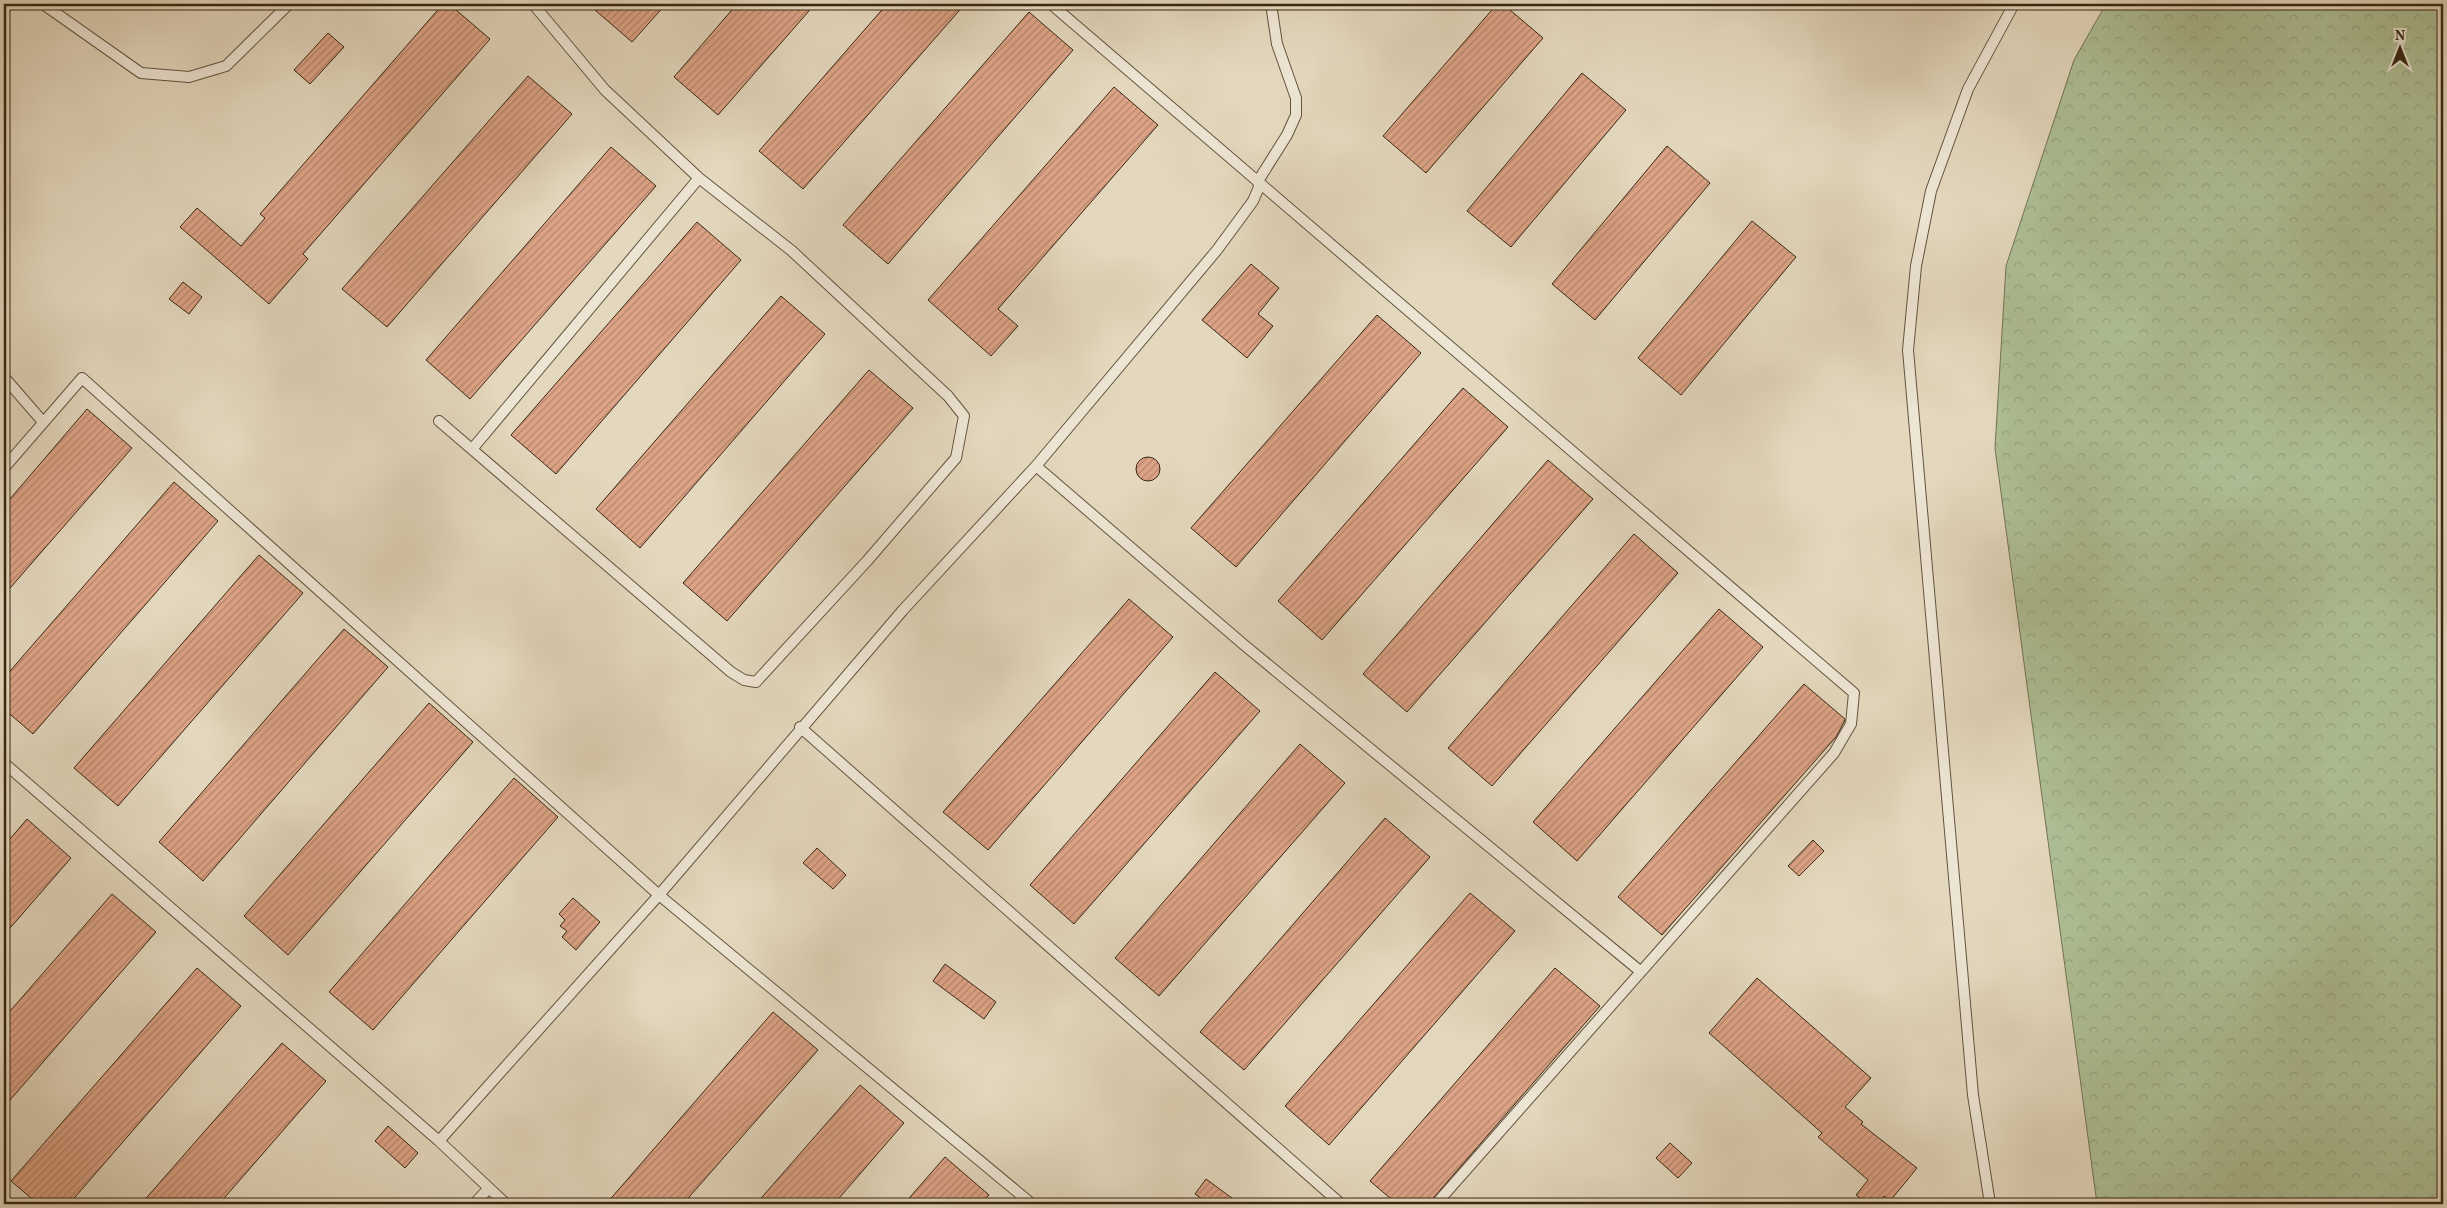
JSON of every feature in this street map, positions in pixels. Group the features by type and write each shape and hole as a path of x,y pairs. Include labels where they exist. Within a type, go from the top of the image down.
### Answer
{"lane":[{"path":"43,4 141,73 189,77 226,66 288,4"},
{"path":"439,421 473,448 731,672 744,680 756,682 867,560 956,458 964,416 948,396 792,251 699,178 605,90 533,4"},
{"path":"1051,4 1854,693 1851,724 1834,753 1436,1204"},
{"path":"439,1140 659,894 800,727 903,610 1036,466 1216,250 1253,201 1259,187 1258,181 1287,136 1296,115 1296,98 1277,44 1271,4"},
{"path":"1990,1204 1973,1095 1908,350 1916,266 1931,190 1968,89 2014,4"},
{"path":"473,448 699,178"},
{"path":"4,377 43,422"},
{"path":"4,468 82,378 659,894 1032,1204"},
{"path":"1036,466 1243,644 1640,971"},
{"path":"800,727 1341,1204"},
{"path":"4,764 439,1140 488,1189 506,1204"},
{"path":"474,1204 488,1189"}],"green space":[{"path":"2106,4 2443,4 2443,1204 2097,1204 1995,448 2006,266 2074,60"}],"building":[{"path":"443,4 449,4 490,39 303,254 308,259 269,304 180,227 197,208 241,246 265,218 260,214"},
{"path":"588,4 666,4 632,42"},
{"path":"737,4 815,4 718,115 674,77"},
{"path":"887,4 965,4 803,189 759,151"},
{"path":"1497,4 1503,4 1543,38 1426,173 1383,136"},
{"path":"1029,12 1073,50 888,264 843,225"},
{"path":"328,33 344,47 310,84 294,70"},
{"path":"1582,73 1626,110 1511,247 1467,211"},
{"path":"528,76 572,114 387,327 342,289"},
{"path":"1114,87 1158,125 998,309 1018,326 991,356 928,300"},
{"path":"1667,146 1710,183 1595,320 1552,284"},
{"path":"611,147 656,186 470,399 426,360"},
{"path":"1752,221 1796,257 1681,395 1638,358"},
{"path":"697,222 741,260 556,474 511,435"},
{"path":"1251,264 1279,288 1258,314 1273,326 1247,358 1202,320"},
{"path":"183,282 202,297 189,314 169,299"},
{"path":"781,296 825,334 640,548 596,509"},
{"path":"1377,315 1421,353 1236,567 1191,528"},
{"path":"869,370 913,408 727,621 683,583"},
{"path":"1463,388 1508,427 1322,640 1278,601"},
{"path":"87,409 132,448 4,595 4,506"},
{"path":"1148,457 1157,460 1160,469 1157,478 1148,481 1139,478 1136,469 1139,460"},
{"path":"1548,460 1593,499 1407,712 1363,674"},
{"path":"174,482 218,521 33,734 4,709 4,678"},
{"path":"1634,534 1678,573 1492,786 1448,748"},
{"path":"259,555 303,593 118,806 74,768"},
{"path":"1129,599 1173,637 988,850 943,812"},
{"path":"1719,609 1763,647 1577,861 1533,822"},
{"path":"344,629 388,667 203,881 159,842"},
{"path":"1215,672 1260,711 1074,924 1030,885"},
{"path":"1804,684 1845,719 1836,737 1662,935 1618,897"},
{"path":"429,703 473,742 288,955 244,916"},
{"path":"1300,744 1345,783 1159,996 1115,958"},
{"path":"514,778 558,817 373,1030 329,992"},
{"path":"1385,818 1430,857 1244,1070 1200,1032"},
{"path":"27,819 71,858 4,935 4,846"},
{"path":"1813,840 1824,851 1799,876 1788,866"},
{"path":"817,848 846,875 833,889 803,863"},
{"path":"1470,893 1515,931 1329,1145 1285,1106"},
{"path":"112,894 156,932 4,1107 4,1018"},
{"path":"573,898 600,922 576,950 562,937 567,931 560,926 565,920 559,914"},
{"path":"945,964 996,1002 984,1019 933,981"},
{"path":"197,968 241,1006 69,1204 38,1204 11,1181"},
{"path":"1555,968 1600,1006 1428,1204 1397,1204 1370,1181"},
{"path":"1757,978 1871,1078 1845,1107 1863,1122 1861,1124 1917,1168 1890,1201 1884,1196 1878,1204 1868,1204 1856,1195 1868,1180 1818,1137 1822,1133 1709,1033"},
{"path":"773,1012 818,1050 683,1204 606,1204"},
{"path":"282,1043 326,1081 219,1204 141,1204"},
{"path":"860,1085 904,1123 834,1204 756,1204"},
{"path":"388,1126 418,1153 405,1168 375,1141"},
{"path":"1670,1143 1692,1163 1678,1178 1656,1158"},
{"path":"945,1157 989,1195 981,1204 904,1204"},
{"path":"1206,1179 1240,1204 1209,1204 1195,1194"}]}
